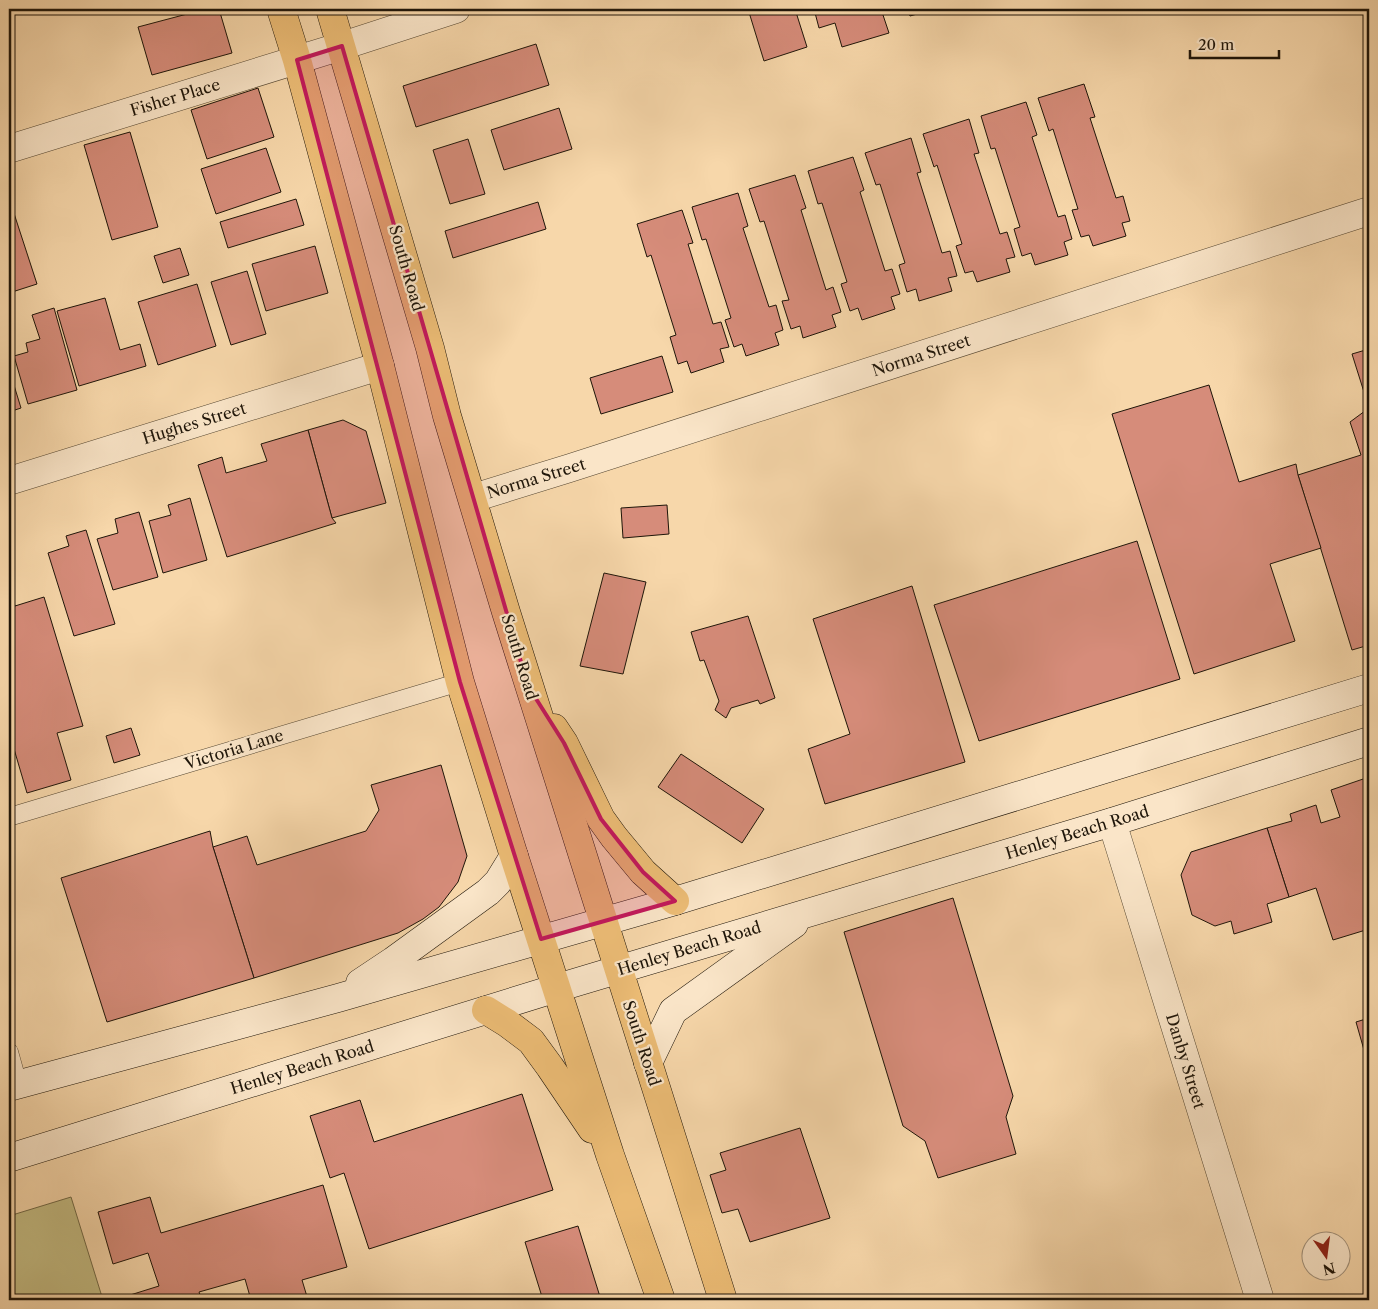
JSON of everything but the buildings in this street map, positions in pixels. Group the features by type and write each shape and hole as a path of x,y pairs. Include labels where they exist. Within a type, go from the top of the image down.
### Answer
{"highway":[{"path":"281,9 297,60 380,366 460,682 610,1155 661,1300"},
{"name":"South Road","path":"330,9 430,348 447,416 528,686 723,1300"},
{"path":"528,686 564,744 601,819 643,872 675,901"},
{"path":"486,1010 531,1041 610,1155"}],"main road":[{"name":"Fisher Place","path":"9,149 456,9"},
{"name":"Norma Street","path":"473,498 1369,211"},
{"name":"Hughes Street","path":"9,481 380,366"},
{"path":"14,1086 338,998 675,901 1369,688"},
{"name":"Henley Beach Road","path":"9,1158 556,988 1112,822 1369,740"},
{"name":"Danby Street","path":"1112,822 1260,1300"},
{"path":"338,998 393,961 488,892 498,882 514,856"},
{"path":"648,1063 673,1011 812,912"}],"lane":[{"name":"Victoria Lane","path":"9,817 460,682"},
{"path":"9,1052 14,1086"}],"highlighted area":[{"path":"342,46 528,686 564,743 601,819 643,872 675,901 541,939 460,682 297,60"}],"shaded area":[{"path":"71,1197 103,1300 9,1300 9,1216"}]}
